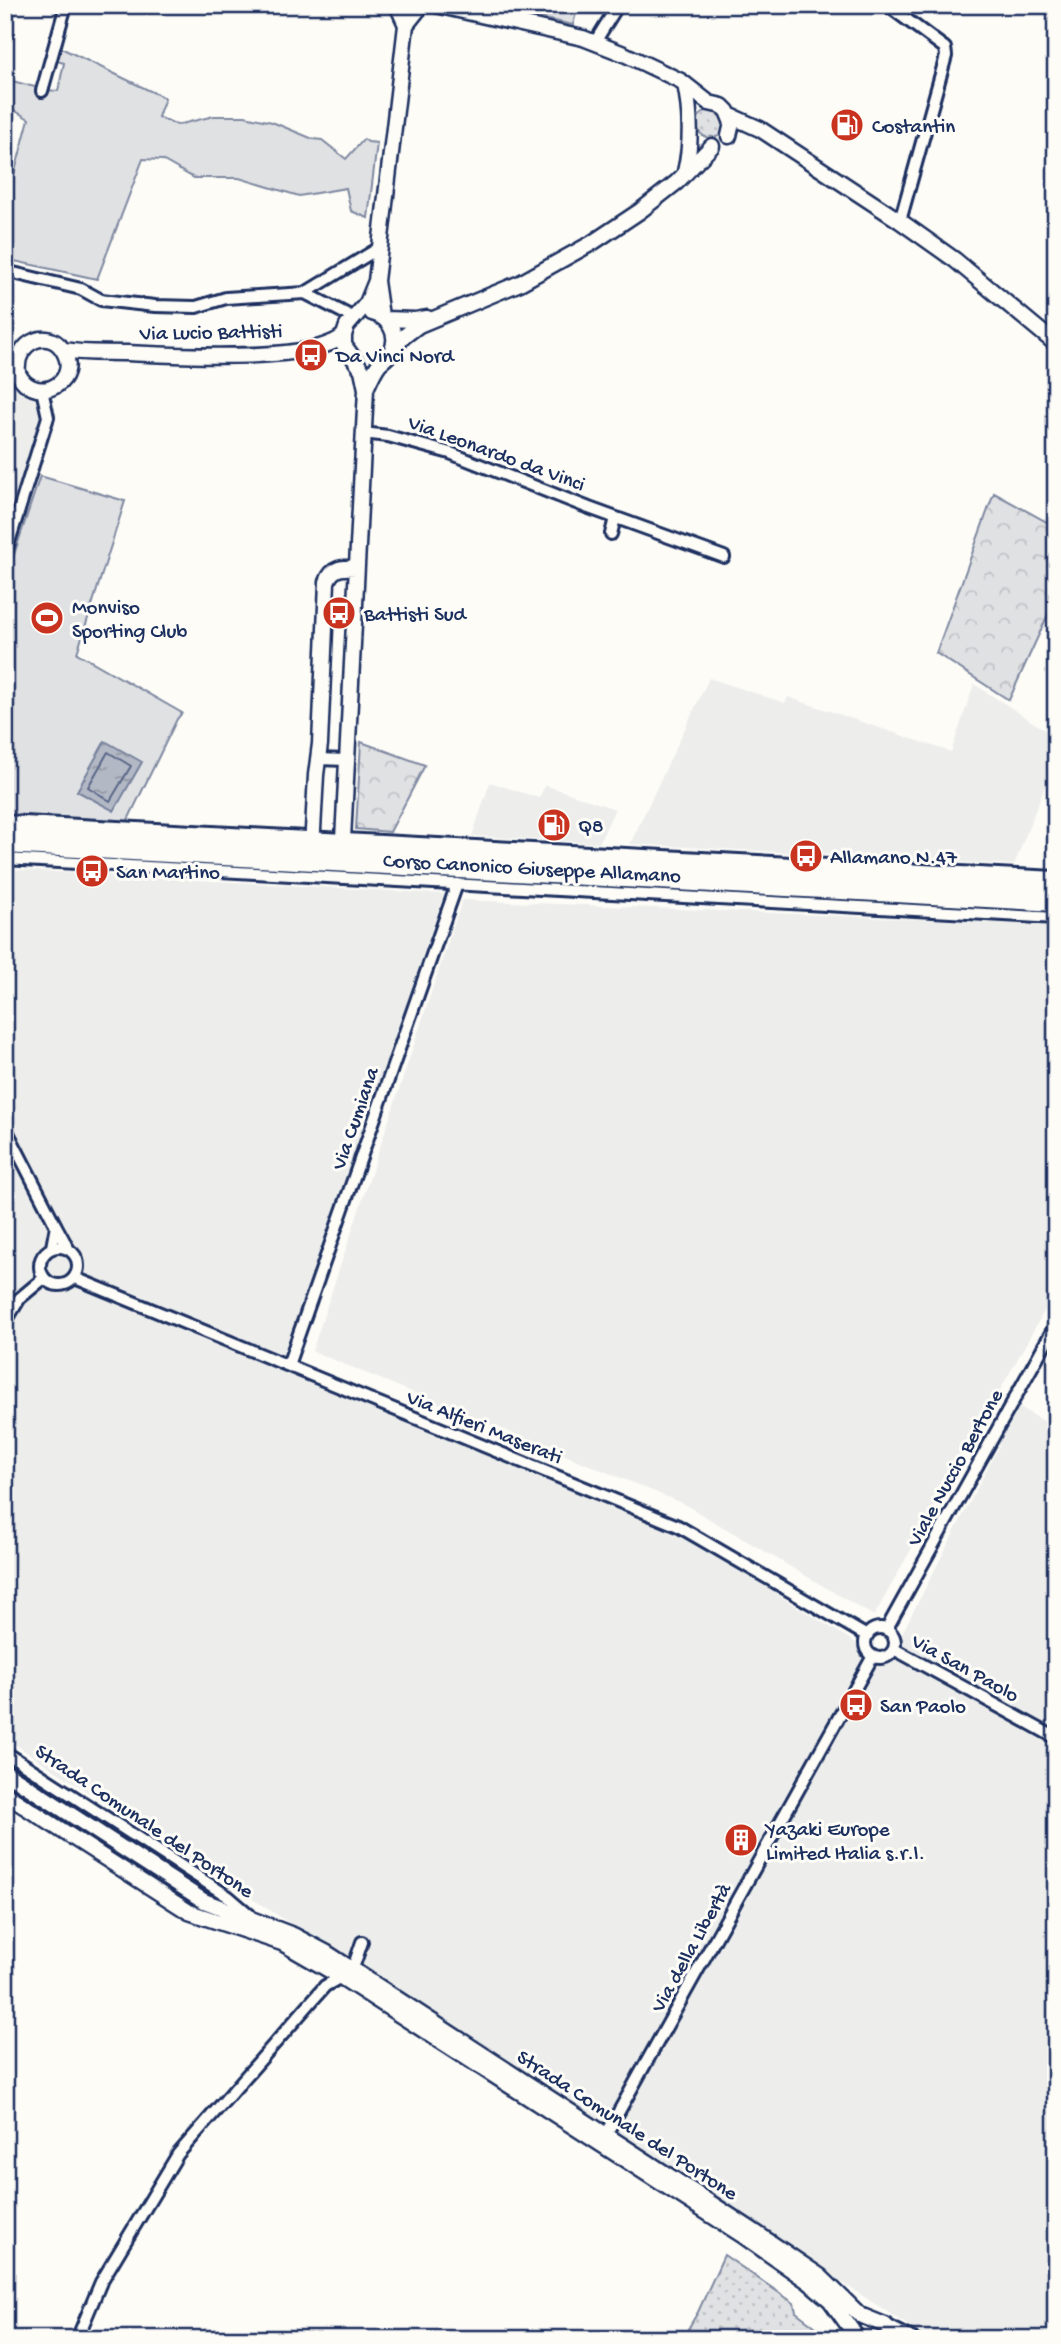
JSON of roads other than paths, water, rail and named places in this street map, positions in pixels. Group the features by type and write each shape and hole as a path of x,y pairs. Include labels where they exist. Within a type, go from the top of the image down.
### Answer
{"main road":[{"name":"Corso Canonico Giuseppe Allamano","path":"5,832 313,843 342,858 1056,902"},
{"name":"Corso Canonico Giuseppe Allamano","path":"5,845 1056,888"}],"street":[{"path":"42,91 66,5"},
{"path":"595,42 618,5"},
{"path":"887,5 944,48 946,56 900,220"},
{"path":"383,318 376,281 407,10 437,6 595,42 643,62 685,84 709,103 722,106 731,116 768,134 900,220 955,260 1056,344"},
{"path":"685,84 690,126 690,153 685,174"},
{"path":"709,103 696,108 690,126 699,143 712,146"},
{"path":"729,136 731,116"},
{"path":"366,389 372,374 413,328 503,291 567,258 640,212 685,174 712,146 729,136 749,131 768,134"},
{"path":"5,271 81,289 102,300 196,307 226,298 305,293 379,248"},
{"path":"342,858 366,389 362,370 344,345 344,335 346,326 367,303 376,281"},
{"path":"305,293 356,316 374,314 390,323 394,344 386,358 369,364 353,358"},
{"path":"383,318 415,320 439,316"},
{"name":"Via Lucio Battisti","path":"316,348 332,343 344,335"},
{"name":"Via Lucio Battisti","path":"5,339 29,343 44,339 52,341 64,350 105,354 237,356 316,348 339,350 353,358"},
{"path":"18,372 19,355 29,343"},
{"path":"5,345 27,385 42,390 48,417 5,555"},
{"path":"62,382 68,365 64,350"},
{"name":"Via Lucio Battisti","path":"42,390 62,382 76,365 105,354"},
{"name":"Via Leonardo da Vinci","path":"363,433 388,436 450,453 615,518 724,557"},
{"path":"611,534 615,518"},
{"path":"313,843 326,641 327,582 336,569 356,568"},
{"path":"318,759 346,760"},
{"name":"Corso Canonico Giuseppe Allamano","path":"5,821 313,843"},
{"name":"Corso Canonico Giuseppe Allamano","path":"5,859 342,858 1056,877"},
{"name":"Corso Canonico Giuseppe Allamano","path":"342,858 457,884 1056,918"},
{"name":"Via Cumiana","path":"288,1365 457,884"},
{"path":"5,1127 68,1248"},
{"path":"52,1247 68,1248 75,1253 79,1269 70,1282 61,1285 48,1282 40,1265 42,1257 52,1247 56,1226"},
{"path":"5,1323 20,1298 44,1278"},
{"name":"Via Alfieri Maserati","path":"75,1278 678,1526 867,1636"},
{"name":"Viale Nuccio Bertone","path":"886,1630 1056,1324"},
{"path":"877,1629 886,1630 893,1636 894,1649 883,1658 873,1656 865,1645 867,1636 877,1629"},
{"name":"Via San Paolo","path":"894,1649 1056,1738"},
{"name":"Via della Libertà","path":"603,2140 873,1656"},
{"name":"Strada Comunale del Portone","path":"5,1752 229,1897 261,1924"},
{"name":"Strada Comunale del Portone","path":"5,1772 204,1901 307,1941 347,1974 603,2140 820,2276 860,2315 889,2332"},
{"name":"Strada Comunale del Portone","path":"5,1794 180,1908 208,1920 282,1942 347,1974"},
{"path":"76,2339 102,2283 178,2154 321,1991 330,1982 347,1974 362,1942"},
{"name":"Strada Comunale del Portone","path":"603,2140 809,2282 830,2300 855,2337 861,2327 914,2339"}],"water":[{"path":"105,741 142,762 114,811 77,791"}],"place":[{"name":"Costantin","path":"847,125"},
{"name":"Da Vinci Nord","path":"311,355"},
{"name":"Battisti Sud","path":"339,613"},
{"name":"Monviso Sporting Club","path":"47,618"},
{"name":"Q8","path":"554,825"},
{"name":"Allamano N.47","path":"806,856"},
{"name":"San Martino","path":"92,871"},
{"name":"San Paolo","path":"856,1705"},
{"name":"Yazaki Europe Limited Italia s.r.l.","path":"741,1840"}]}
